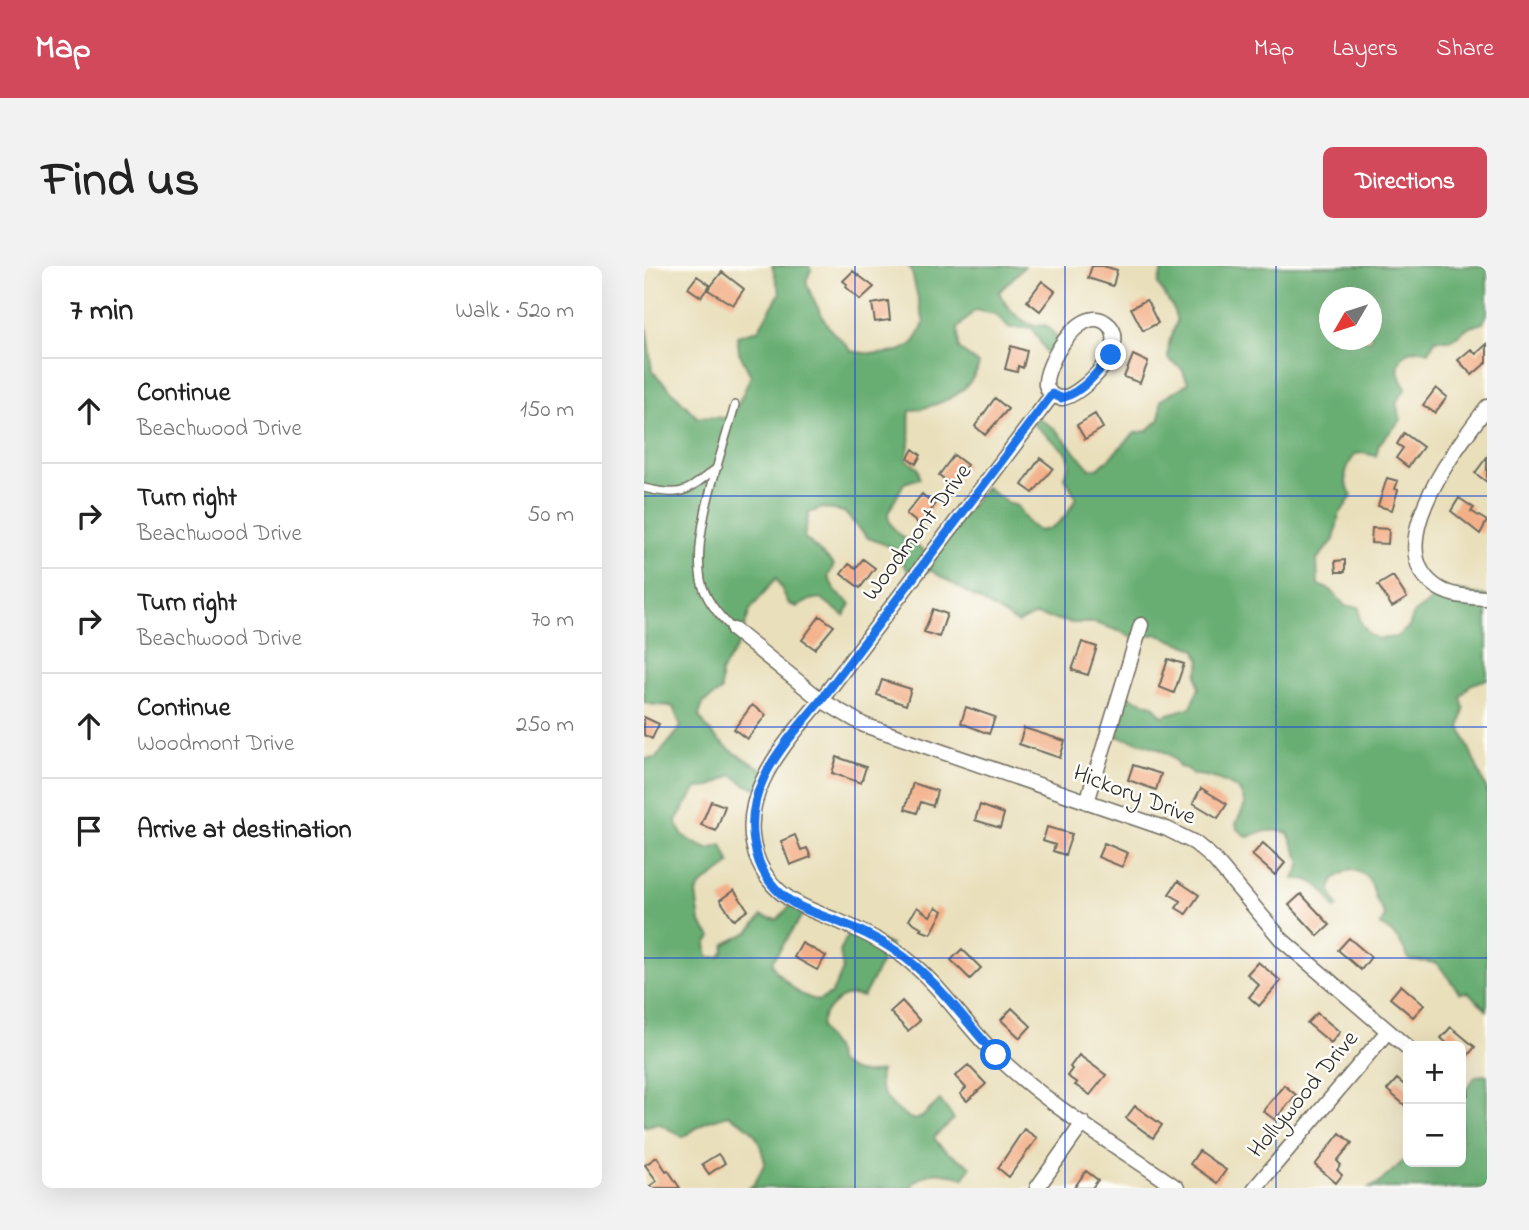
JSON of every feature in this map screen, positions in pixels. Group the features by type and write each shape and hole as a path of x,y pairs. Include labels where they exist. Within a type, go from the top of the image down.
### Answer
{"street":[{"path":"1087,319 1107,323 1116,341 1111,355 1082,386 1066,397 1052,394 1048,391 1046,381 1067,338 1080,322 1087,319"},
{"name":"Woodmont Drive","path":"1052,394 821,700 785,742 759,785 751,829 765,875 784,897 878,939 919,968 996,1055 1083,1123 1177,1188"},
{"path":"1487,407 1440,476 1421,517 1414,543 1418,564 1431,582 1451,594 1487,598"},
{"path":"1087,802 1141,625"},
{"name":"Hickory Drive","path":"734,630 821,700 864,725 1167,829 1195,843 1224,869 1282,940 1403,1044"},
{"name":"Hollywood Drive","path":"1255,1188 1388,1031"},
{"path":"1037,1188 1083,1123"}],"lane":[{"path":"734,630 713,606 701,580 701,551 705,515 735,405"},
{"path":"644,488 671,494 680,493 718,467"}],"green space":[{"path":"772,266 809,266 811,270 806,281 828,326 851,351 874,353 899,351 907,347 918,336 924,323 908,266 1025,266 999,292 1018,317 1031,324 1046,325 1065,346 1058,358 1046,352 1032,328 1010,328 995,314 975,310 958,328 959,349 979,364 975,374 961,391 952,397 910,411 906,459 918,468 920,478 904,483 888,513 889,520 898,533 932,556 986,487 1006,502 1017,506 1028,523 1039,531 1052,527 1066,515 1076,497 1064,476 1070,465 1068,454 1032,423 1037,417 1056,430 1090,469 1099,468 1135,433 1147,431 1160,419 1161,400 1188,383 1182,369 1168,359 1169,343 1177,321 1173,308 1158,285 1163,266 1487,266 1487,314 1483,323 1467,328 1452,340 1435,340 1429,352 1412,351 1401,359 1399,372 1406,388 1396,403 1401,420 1379,444 1376,456 1355,454 1351,460 1346,480 1352,496 1339,515 1334,540 1317,559 1318,585 1331,590 1345,606 1359,607 1360,621 1369,634 1378,639 1396,637 1409,627 1414,613 1448,589 1487,596 1487,679 1470,685 1461,697 1464,709 1460,727 1487,790 1487,1010 1468,992 1460,993 1437,963 1409,960 1399,940 1380,925 1385,917 1365,875 1350,869 1334,879 1330,890 1338,907 1335,909 1324,892 1314,883 1294,879 1301,863 1288,833 1268,831 1248,837 1237,829 1236,823 1245,805 1241,794 1232,785 1218,779 1192,775 1188,769 1179,767 1175,760 1159,749 1108,734 1123,695 1153,705 1162,716 1191,707 1199,688 1197,675 1201,661 1195,649 1156,634 1134,639 1095,623 1072,623 1035,615 1018,623 930,570 913,579 892,547 868,538 844,512 822,508 809,513 804,537 834,565 828,577 836,592 851,604 844,616 821,598 797,607 789,604 776,578 750,610 739,644 721,672 721,691 703,703 699,716 713,735 729,749 768,772 761,789 746,785 732,775 710,787 697,788 676,820 683,835 692,841 708,849 722,845 730,864 700,886 696,893 700,922 711,937 706,944 708,957 719,957 725,944 749,932 762,916 777,920 796,899 808,906 772,962 777,972 802,995 818,1001 831,994 843,970 840,951 852,927 891,945 863,997 851,995 836,1002 824,1016 822,1030 835,1049 837,1061 842,1065 857,1072 881,1071 879,1079 883,1093 894,1107 907,1117 914,1120 922,1117 940,1100 954,1119 934,1137 945,1150 971,1166 964,1178 936,1172 912,1184 913,1188 749,1188 765,1163 754,1133 737,1120 728,1115 706,1122 683,1137 658,1123 644,1127 644,759 656,758 681,726 673,707 644,702 644,322 652,371 697,417 732,418 751,376 739,352 737,336 758,330 780,293"},
{"path":"1487,1075 1487,1188 1367,1188 1378,1184 1403,1162 1403,1167 1466,1167 1466,1089 1476,1076"}],"building":[{"path":"1092,266 1117,270 1113,286 1088,278"},
{"path":"853,271 874,287 860,300 843,281"},
{"path":"722,272 744,289 733,305 708,290"},
{"path":"697,276 710,285 701,297 688,288"},
{"path":"1042,281 1055,291 1040,311 1027,301"},
{"path":"1146,300 1158,323 1143,331 1131,308"},
{"path":"888,301 890,320 875,322 872,304"},
{"path":"1487,344 1487,362 1472,375 1458,360 1471,349 1476,354"},
{"path":"1011,346 1027,351 1023,368 1018,366 1017,372 1005,369"},
{"path":"1133,355 1148,362 1140,383 1124,377"},
{"path":"1436,388 1447,397 1435,413 1423,405"},
{"path":"995,398 1008,409 985,435 975,426"},
{"path":"1095,414 1103,428 1085,439 1077,425"},
{"path":"1404,433 1423,447 1408,467 1396,458 1403,448 1397,444"},
{"path":"913,449 921,455 916,464 908,458"},
{"path":"954,455 967,465 952,485 939,475"},
{"path":"1487,457 1487,482 1475,473"},
{"path":"1040,458 1053,468 1033,493 1022,485"},
{"path":"1387,478 1398,481 1392,510 1378,506"},
{"path":"922,494 935,505 920,525 906,514"},
{"path":"1459,498 1474,508 1471,511 1487,521 1480,534 1451,511"},
{"path":"1372,528 1389,529 1388,544 1371,543"},
{"path":"863,559 875,568 860,588 841,574 849,564 856,568"},
{"path":"1345,560 1345,572 1336,572 1335,561"},
{"path":"1393,576 1407,598 1392,607 1378,585"},
{"path":"933,609 947,614 939,637 924,632"},
{"path":"820,616 834,626 815,649 802,640"},
{"path":"1082,642 1097,647 1088,675 1072,670"},
{"path":"1168,659 1184,664 1174,693 1159,687"},
{"path":"882,680 911,689 906,705 877,695"},
{"path":"752,705 766,715 747,739 734,729"},
{"path":"966,707 995,717 989,734 961,723"},
{"path":"644,717 659,724 652,739 644,735"},
{"path":"1024,728 1065,741 1060,758 1019,744"},
{"path":"837,757 866,767 861,783 832,773"},
{"path":"1133,765 1161,774 1156,790 1128,780"},
{"path":"913,783 937,791 933,806 921,802 917,813 905,809"},
{"path":"1201,788 1227,804 1218,818 1193,803"},
{"path":"711,801 725,806 716,831 701,825"},
{"path":"980,805 1004,814 1000,828 975,820"},
{"path":"1047,827 1072,834 1065,855 1053,851 1055,845 1043,841"},
{"path":"795,835 801,850 807,848 811,857 790,865 781,841"},
{"path":"1104,843 1128,853 1122,867 1098,857"},
{"path":"1263,843 1285,863 1275,875 1252,855"},
{"path":"1178,881 1199,895 1186,914 1176,908 1181,901 1169,894"},
{"path":"734,890 748,910 734,920 720,900"},
{"path":"1301,894 1330,925 1318,936 1289,905"},
{"path":"917,907 930,916 936,907 943,911 931,934 920,930 922,928 909,920"},
{"path":"1349,938 1371,957 1361,970 1338,950"},
{"path":"802,943 826,956 817,970 794,957"},
{"path":"962,949 981,968 970,979 951,960"},
{"path":"1258,962 1281,981 1259,1006 1249,997 1259,985 1247,974"},
{"path":"1401,985 1424,1005 1413,1017 1390,998"},
{"path":"902,1001 920,1021 908,1031 890,1012"},
{"path":"1012,1008 1031,1026 1020,1038 1001,1020"},
{"path":"1317,1013 1340,1032 1331,1043 1307,1023"},
{"path":"1451,1027 1475,1047 1466,1058 1466,1041 1444,1041 1441,1038"},
{"path":"1079,1055 1106,1075 1090,1095 1067,1076"},
{"path":"968,1065 986,1084 967,1101 960,1094 966,1088 955,1076"},
{"path":"1397,1079 1403,1084 1403,1104 1387,1090"},
{"path":"1284,1085 1296,1095 1275,1120 1263,1111"},
{"path":"1135,1106 1162,1125 1153,1138 1126,1118"},
{"path":"1024,1129 1037,1138 1009,1177 998,1168"},
{"path":"1340,1133 1352,1143 1337,1161 1341,1165 1337,1170 1342,1175 1336,1183 1315,1165"},
{"path":"1199,1151 1226,1170 1217,1183 1190,1164"},
{"path":"718,1154 725,1163 709,1174 702,1164"},
{"path":"657,1157 680,1188 647,1188 657,1181 645,1165"},
{"path":"1086,1171 1098,1180 1092,1188 1074,1188"}],"route":[{"path":"996,1055 919,968 878,939 797,905 774,887 759,862 752,839 753,808 759,785 785,742 821,700 1052,394 1061,398 1071,394 1092,377 1111,355"}]}
